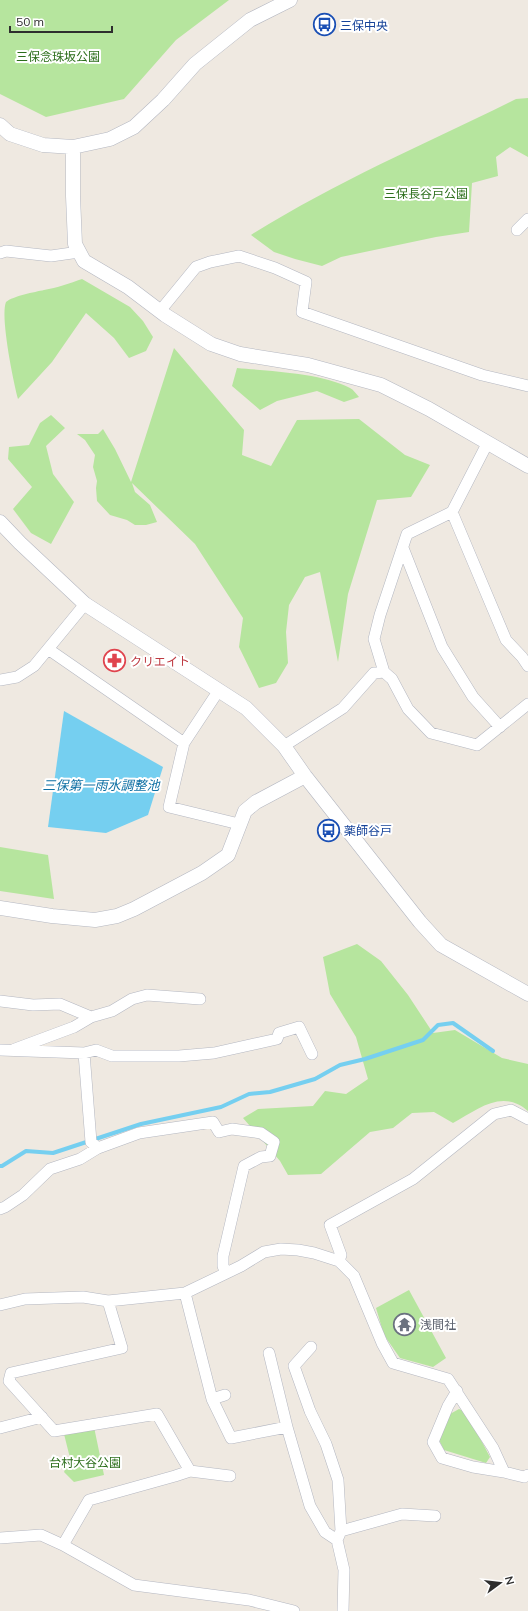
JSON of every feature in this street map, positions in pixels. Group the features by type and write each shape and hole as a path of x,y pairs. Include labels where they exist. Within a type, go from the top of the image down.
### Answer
{"street":[{"path":"0,125 10,134 43,145 73,147 110,139 134,127 163,100 195,64 250,20 290,0"},
{"path":"73,147 75,244 84,261 128,287 160,311 211,344 240,354 308,365 381,385 429,409 528,466"},
{"path":"517,230 528,219"},
{"path":"0,253 6,251 51,256 79,252"},
{"path":"160,311 196,267 210,262 239,256 275,268 306,282 302,312 482,375 528,386"},
{"path":"488,444 452,512 407,534 380,615 374,639 384,672 392,679 408,708 431,733 477,745 528,704"},
{"path":"452,512 506,640 528,666"},
{"path":"0,522 20,543 85,604 246,708 284,746 305,776 420,922 441,945 528,994"},
{"path":"403,548 442,647 473,697 500,727"},
{"path":"0,680 17,677 34,666 85,604"},
{"path":"48,649 184,744"},
{"path":"284,746 342,708 374,673 384,672"},
{"path":"219,690 184,744 169,807 239,824"},
{"path":"0,908 52,916 95,920 117,916 202,873 228,855 245,811 256,802 305,776"},
{"path":"4,1051 74,1027 91,1018 112,1011 132,999 147,995 200,999"},
{"path":"0,1001 33,1005 60,1004 91,1018"},
{"path":"4,1051 84,1053 96,1050 112,1056 179,1056 214,1053 277,1039 280,1033 299,1027 312,1054"},
{"path":"84,1053 91,1142 98,1148"},
{"path":"339,1261 341,1255 330,1225 413,1179 494,1114 511,1110 528,1119"},
{"path":"0,1209 23,1195 50,1169 80,1159 98,1148 139,1133 213,1122 219,1132 232,1129 261,1132 274,1142 270,1156 261,1158 244,1166 224,1256 223,1266 226,1273"},
{"path":"0,1305 26,1299 82,1297 108,1301 185,1293 242,1266 264,1252 281,1249 314,1253 339,1261 354,1276 382,1343 393,1363 448,1379 493,1448 504,1472"},
{"path":"185,1293 212,1399 231,1438 287,1427"},
{"path":"108,1301 122,1348 11,1374 9,1381 54,1431 158,1414 190,1471"},
{"path":"312,1347 294,1366 310,1411 326,1444 338,1480 339,1536 344,1570 344,1611"},
{"path":"269,1353 273,1382 310,1506 325,1532 339,1536 402,1514 435,1516"},
{"path":"457,1391 448,1406 434,1442 442,1458 473,1467 524,1477 528,1475"},
{"path":"212,1399 225,1395"},
{"path":"2,1425 42,1417"},
{"path":"64,1545 89,1500 190,1471 230,1476"},
{"path":"0,1538 42,1535 64,1545 134,1585 248,1600 294,1611"}],"green space":[{"name":"三保念珠坂公園","path":"0,0 229,0 176,40 124,99 46,117 0,94"},
{"name":"三保長谷戸公園","path":"528,98 528,157 510,147 496,157 498,176 472,183 469,232 436,237 341,257 322,266 274,252 251,235 348,180 516,99"},
{"path":"82,279 130,307 143,321 153,337 146,351 129,358 114,338 86,313 52,362 18,399 10,364 6,334 6,302 19,296 59,287"},
{"path":"174,348 244,430 242,455 271,466 297,420 359,419 405,455 430,465 411,497 377,500 348,594 338,662 320,572 305,577 289,605 286,632 288,663 276,683 259,688 239,647 243,618 195,544 132,483 135,492 150,505 157,522 146,525 135,525 127,520 110,515 97,501 97,481 93,467 95,455 85,440 77,434 98,434 103,429 115,449 131,482"},
{"path":"237,368 295,374 325,379 350,388 359,397 344,402 317,391 277,401 260,410 232,386"},
{"path":"51,415 65,428 46,446 53,474 74,502 51,544 31,533 13,509 32,487 8,459 9,447 29,445 40,423"},
{"path":"0,847 48,855 54,899 0,891"},
{"path":"357,944 381,961 408,995 433,1033 455,1030 502,1058 528,1064 528,1111 518,1104 509,1101 499,1101 480,1107 453,1123 434,1112 412,1113 393,1128 370,1132 321,1174 288,1175 280,1161 243,1118 258,1109 313,1106 325,1091 346,1094 368,1079 356,1037 330,994 323,957"},
{"path":"409,1290 446,1358 433,1367 400,1358 384,1335 376,1308"},
{"path":"459,1409 466,1412 490,1457 486,1463 444,1450 439,1440 450,1414"},
{"name":"台村大谷公園","path":"94,1427 104,1475 74,1482 64,1472 70,1458 64,1434"}],"water":[{"name":"三保第一雨水調整池","path":"64,711 163,767 148,815 106,833 48,827"}],"waterway":[{"path":"0,1166 26,1151 53,1153 141,1124 221,1107 249,1094 270,1092 315,1079 340,1065 365,1059 423,1040 438,1025 453,1023 493,1051"}],"place":[{"name":"三保中央","path":"325,25"},
{"name":"クリエイト","path":"115,661"},
{"name":"薬師谷戸","path":"328,830"},
{"name":"浅間社","path":"405,1324"}]}
